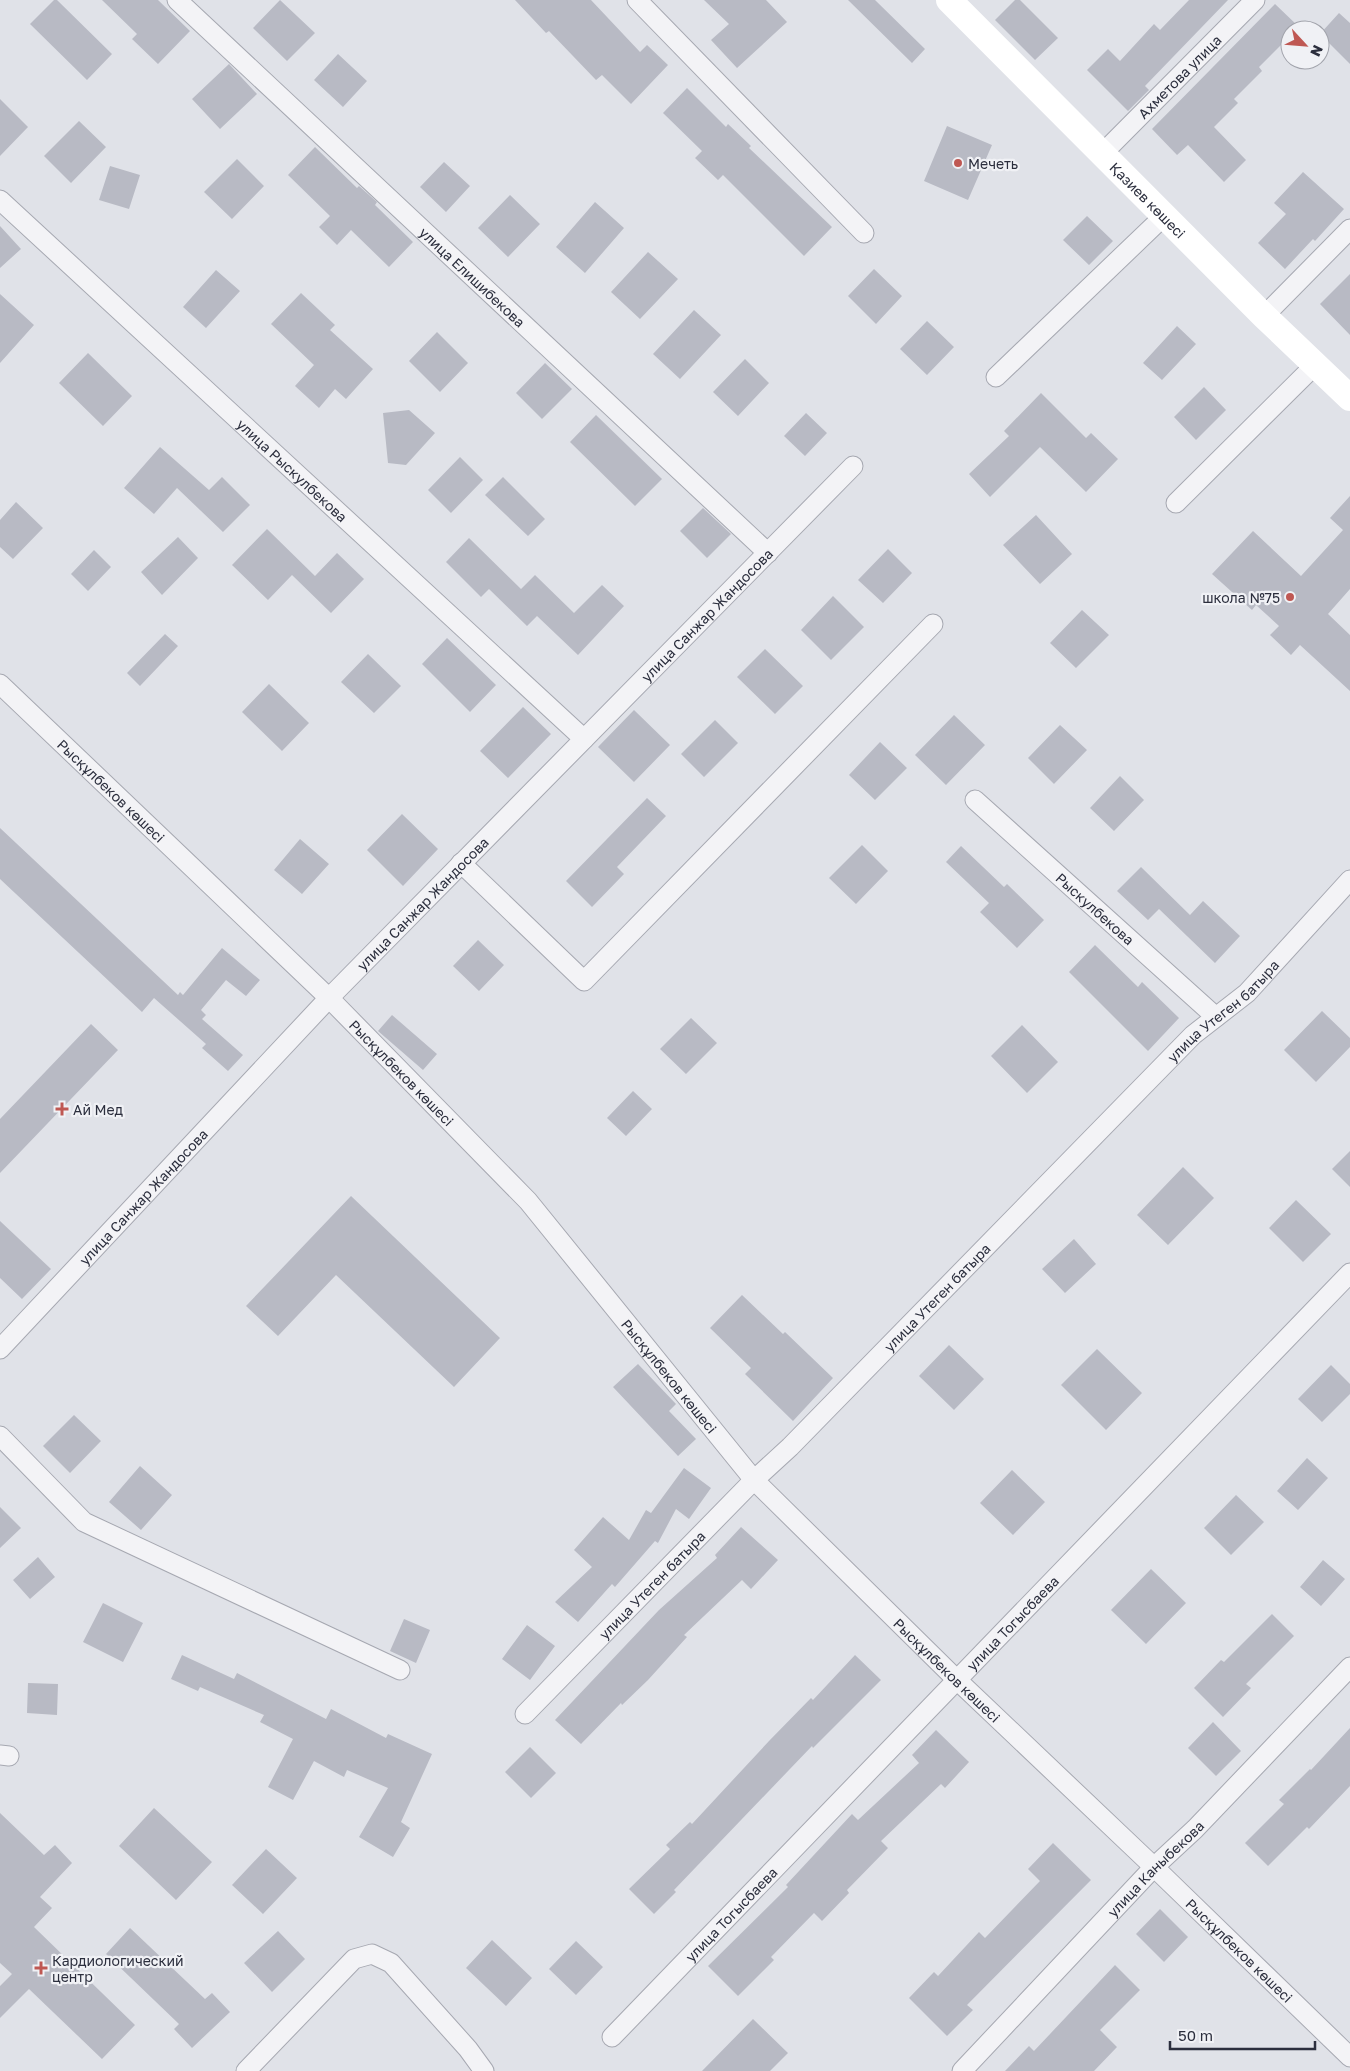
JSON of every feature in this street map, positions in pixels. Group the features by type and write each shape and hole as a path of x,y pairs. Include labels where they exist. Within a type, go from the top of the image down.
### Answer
{"street":[{"name":"улица Елишибекова","path":"177,0 768,553"},
{"path":"637,0 864,233"},
{"name":"Қазиев көшесі","path":"949,0 1264,316 1350,398"},
{"name":"Ахметова улица","path":"1103,153 1255,0"},
{"name":"улица Рыскулбекова","path":"0,200 584,740"},
{"path":"996,377 1164,216"},
{"path":"1264,316 1350,229"},
{"path":"1176,503 1315,365"},
{"name":"улица Санжар Жандосова","path":"0,1349 329,998 853,466"},
{"path":"461,863 584,981 933,624"},
{"name":"Рысқұлбеков көшесі","path":"0,684 329,998 528,1201 754,1480 956,1680 1154,1867 1350,2057"},
{"name":"Рыскулбекова","path":"975,800 1216,1017"},
{"name":"улица Утеген батыра","path":"524,1714 754,1480 797,1440 1193,1035 1247,994 1350,880"},
{"name":"улица Тогысбаева","path":"612,2037 1350,1273"},
{"path":"0,1436 84,1522 400,1670"},
{"name":"улица Каныбекова","path":"962,2071 1154,1867 1195,1829 1350,1667"},
{"path":"246,2071 354,1960 372,1954 391,1963 468,2049 484,2071"}],"building":[{"path":"54,0 57,0 112,54 87,80 30,24"},
{"path":"102,0 158,0 190,31 158,64 132,39 137,34"},
{"path":"280,0 315,33 287,61 253,28"},
{"path":"515,0 591,0 640,52 647,45 668,65 631,104 602,75 596,80 549,31 546,33"},
{"path":"704,0 766,0 787,22 737,68 711,40 729,24"},
{"path":"848,0 875,0 925,49 912,63"},
{"path":"1015,0 1020,0 1058,38 1035,60 995,20"},
{"path":"1189,0 1228,0 1145,86 1149,90 1128,111 1087,70 1108,49 1120,61 1154,24 1160,30"},
{"path":"1275,4 1292,20 1280,20 1280,46 1259,67 1262,71 1234,99 1238,103 1214,127 1246,160 1224,182 1188,145 1177,155 1152,129"},
{"path":"1339,13 1350,23 1350,64 1330,44 1330,23"},
{"path":"338,54 367,81 343,107 314,80"},
{"path":"229,64 257,94 220,129 192,99"},
{"path":"687,88 726,127 728,124 751,146 749,148 832,227 804,256 723,175 718,180 695,158 702,151 663,113"},
{"path":"0,99 28,127 0,156"},
{"path":"79,121 106,147 71,183 44,156"},
{"name":"Мечеть","path":"947,126 992,145 968,200 924,181"},
{"path":"315,147 357,188 359,186 377,202 375,205 413,242 389,267 351,230 337,245 319,227 330,216 288,175"},
{"path":"237,159 264,186 232,219 204,192"},
{"path":"444,162 470,186 446,212 420,187"},
{"path":"110,166 140,175 129,209 99,200"},
{"path":"1303,172 1344,209 1315,241 1313,239 1285,269 1258,243 1286,214 1274,203"},
{"path":"510,195 540,224 508,257 478,228"},
{"path":"595,202 624,228 585,273 556,247"},
{"path":"1087,216 1113,241 1089,265 1063,240"},
{"path":"0,226 21,249 0,268"},
{"path":"648,252 678,279 640,319 611,292"},
{"path":"874,269 902,296 876,324 848,296"},
{"path":"216,270 240,291 206,328 183,307"},
{"path":"1350,274 1350,335 1320,304"},
{"path":"301,293 335,325 330,330 373,369 346,399 335,389 319,408 295,386 314,365 271,324"},
{"path":"0,294 34,325 0,363"},
{"path":"694,310 721,335 680,379 653,354"},
{"path":"927,321 954,347 927,375 900,349"},
{"path":"1177,326 1196,344 1162,380 1143,363"},
{"path":"437,332 468,363 440,392 409,361"},
{"path":"88,353 132,396 103,426 59,383"},
{"path":"745,359 769,383 738,416 713,392"},
{"path":"545,363 572,389 542,419 516,393"},
{"path":"1204,387 1226,410 1196,440 1174,417"},
{"path":"1041,393 1086,438 1091,433 1118,459 1086,492 1040,447 990,497 969,474 1009,436 1004,431"},
{"path":"409,410 435,433 406,465 388,463 383,413"},
{"path":"806,413 827,433 805,456 784,436"},
{"path":"596,415 662,479 635,506 570,442"},
{"path":"160,447 209,490 222,477 250,505 223,532 177,488 154,514 124,488"},
{"path":"460,457 483,480 451,513 428,490"},
{"path":"503,477 545,519 528,536 485,495"},
{"name":"школа №75","path":"1350,496 1350,589 1328,614 1350,635 1350,691 1300,645 1291,655 1270,635 1279,626 1256,605 1252,610 1212,574 1253,531 1301,576 1343,530 1330,518"},
{"path":"16,502 43,528 13,559 0,547 0,520"},
{"path":"703,508 731,534 707,558 680,531"},
{"path":"1036,515 1072,554 1040,584 1003,545"},
{"path":"267,529 315,576 337,553 364,579 331,613 292,575 268,600 232,565"},
{"path":"178,537 198,558 162,595 141,572"},
{"path":"469,538 521,589 535,575 574,613 602,585 624,606 578,655 537,616 527,626 489,589 481,597 446,562"},
{"path":"888,549 912,573 883,603 858,580"},
{"path":"94,550 111,567 88,591 71,574"},
{"path":"833,596 864,627 831,660 801,630"},
{"path":"1082,610 1109,635 1076,668 1050,643"},
{"path":"165,634 178,646 140,686 127,673"},
{"path":"447,638 496,685 470,712 422,664"},
{"path":"765,649 803,686 775,714 737,677"},
{"path":"368,654 401,686 374,713 341,682"},
{"path":"269,684 309,723 282,751 242,712"},
{"path":"523,707 551,734 508,778 480,751"},
{"path":"634,710 670,745 634,782 598,747"},
{"path":"954,715 985,745 946,785 915,755"},
{"path":"715,720 738,743 704,777 681,754"},
{"path":"1060,725 1087,750 1054,784 1028,758"},
{"path":"880,742 907,768 875,800 849,775"},
{"path":"1120,776 1144,800 1114,831 1090,808"},
{"path":"647,798 666,816 617,867 624,874 592,907 566,881"},
{"path":"402,814 438,849 403,886 367,850"},
{"path":"0,828 178,995 180,992 183,995 222,948 260,980 246,996 226,980 201,1010 206,1015 202,1019 243,1055 228,1071 202,1048 206,1044 154,998 142,1012 0,879"},
{"path":"300,839 329,864 302,894 274,870"},
{"path":"862,845 888,871 856,904 829,878"},
{"path":"961,846 1004,887 1007,884 1044,920 1017,948 980,912 989,903 946,862"},
{"path":"1141,867 1190,915 1203,901 1240,936 1215,963 1159,909 1148,920 1117,891"},
{"path":"478,940 504,965 479,991 453,966"},
{"path":"1095,945 1138,987 1142,982 1179,1018 1148,1051 1069,972"},
{"path":"1322,1011 1350,1038 1350,1047 1316,1082 1284,1050"},
{"path":"392,1015 437,1054 423,1070 378,1031"},
{"path":"691,1018 717,1043 686,1074 660,1049"},
{"path":"91,1024 118,1050 0,1173 0,1119"},
{"path":"1022,1025 1058,1062 1027,1093 991,1056"},
{"path":"633,1091 652,1109 626,1136 607,1118"},
{"path":"1350,1151 1350,1187 1332,1169"},
{"path":"1183,1167 1214,1198 1168,1245 1137,1215"},
{"path":"351,1196 500,1338 454,1387 336,1275 278,1336 246,1306"},
{"path":"1296,1200 1331,1234 1303,1262 1269,1228"},
{"path":"0,1221 51,1269 22,1299 0,1278"},
{"path":"1074,1239 1096,1264 1065,1293 1042,1269"},
{"path":"742,1295 783,1334 785,1332 833,1378 793,1421 745,1374 751,1368 710,1328"},
{"path":"949,1345 984,1379 954,1410 919,1376"},
{"path":"1097,1349 1142,1393 1106,1430 1061,1385"},
{"path":"638,1364 676,1404 669,1411 696,1439 678,1456 613,1387"},
{"path":"1331,1365 1350,1384 1350,1394 1322,1422 1298,1399"},
{"path":"74,1415 101,1441 70,1473 43,1446"},
{"path":"1307,1458 1328,1478 1298,1510 1277,1491"},
{"path":"140,1466 172,1495 141,1530 109,1502"},
{"path":"684,1468 711,1488 689,1519 676,1509 658,1543 655,1541 615,1587 612,1584 578,1622 555,1602 592,1567 574,1550 603,1517 629,1540 646,1510 651,1513"},
{"path":"1012,1470 1045,1502 1013,1535 980,1503"},
{"path":"1236,1495 1264,1522 1231,1555 1204,1528"},
{"path":"0,1507 21,1528 0,1548"},
{"path":"741,1527 778,1560 751,1589 742,1580 684,1635 687,1637 648,1680 622,1705 621,1703 581,1744 555,1720 659,1610 717,1558 715,1555"},
{"path":"38,1557 55,1577 30,1599 13,1580"},
{"path":"1323,1560 1345,1579 1321,1606 1300,1587"},
{"path":"1151,1569 1186,1603 1146,1644 1111,1610"},
{"path":"103,1603 143,1623 123,1662 83,1642"},
{"path":"1272,1614 1294,1636 1246,1684 1251,1688 1223,1717 1194,1688 1221,1660 1224,1662"},
{"path":"404,1619 430,1630 416,1663 390,1651"},
{"path":"527,1625 555,1646 530,1680 502,1659"},
{"path":"182,1655 234,1679 237,1673 326,1719 331,1709 386,1738 388,1734 432,1754 401,1822 410,1828 393,1857 359,1837 388,1788 347,1770 344,1777 314,1761 293,1800 268,1787 293,1739 260,1722 264,1715 200,1687 198,1691 171,1679"},
{"path":"855,1655 881,1680 813,1748 812,1746 674,1890 676,1892 654,1914 629,1889 670,1849 666,1845 690,1822 692,1824 769,1741 811,1698 813,1700"},
{"path":"28,1683 58,1684 57,1715 27,1713"},
{"path":"1213,1722 1241,1751 1216,1776 1188,1748"},
{"path":"1350,1728 1350,1786 1309,1829 1307,1827 1268,1866 1245,1843 1284,1804 1279,1800 1311,1770"},
{"path":"936,1730 969,1762 945,1788 941,1784 881,1841 888,1848 847,1890 849,1893 822,1921 814,1913 771,1957 774,1960 738,1996 708,1966 788,1887 786,1885 852,1814 858,1820 919,1763 912,1755"},
{"path":"530,1747 556,1773 531,1798 505,1772"},
{"path":"154,1808 212,1862 176,1900 119,1846"},
{"name":"Кардиологический центр","path":"0,1813 44,1855 55,1845 72,1863 40,1897 52,1908 34,1927 135,2025 102,2059 29,1989 0,2018 0,1986 12,1974 0,1963"},
{"path":"1053,1843 1091,1880 967,2005 973,2010 947,2036 909,1998 934,1972 938,1976 979,1932 985,1938 1040,1881 1028,1869"},
{"path":"266,1849 297,1878 263,1914 232,1885"},
{"path":"1160,1909 1188,1937 1164,1962 1136,1934"},
{"path":"130,1928 205,1999 212,1993 230,2012 192,2048 174,2029 179,2024 106,1954"},
{"path":"278,1931 305,1959 272,1992 244,1963"},
{"path":"492,1940 532,1978 506,2006 466,1968"},
{"path":"576,1941 603,1967 576,1995 549,1969"},
{"path":"1115,1965 1140,1990 1100,2030 1117,2047 1094,2071 1005,2071 1029,2046 1034,2051"},
{"path":"753,2019 788,2053 770,2071 702,2071"}],"place":[{"name":"Мечеть","path":"958,163"},
{"name":"школа №75","path":"1290,597"},
{"name":"Ай Мед","path":"62,1109"},
{"name":"Кардиологический центр","path":"41,1968"}]}
